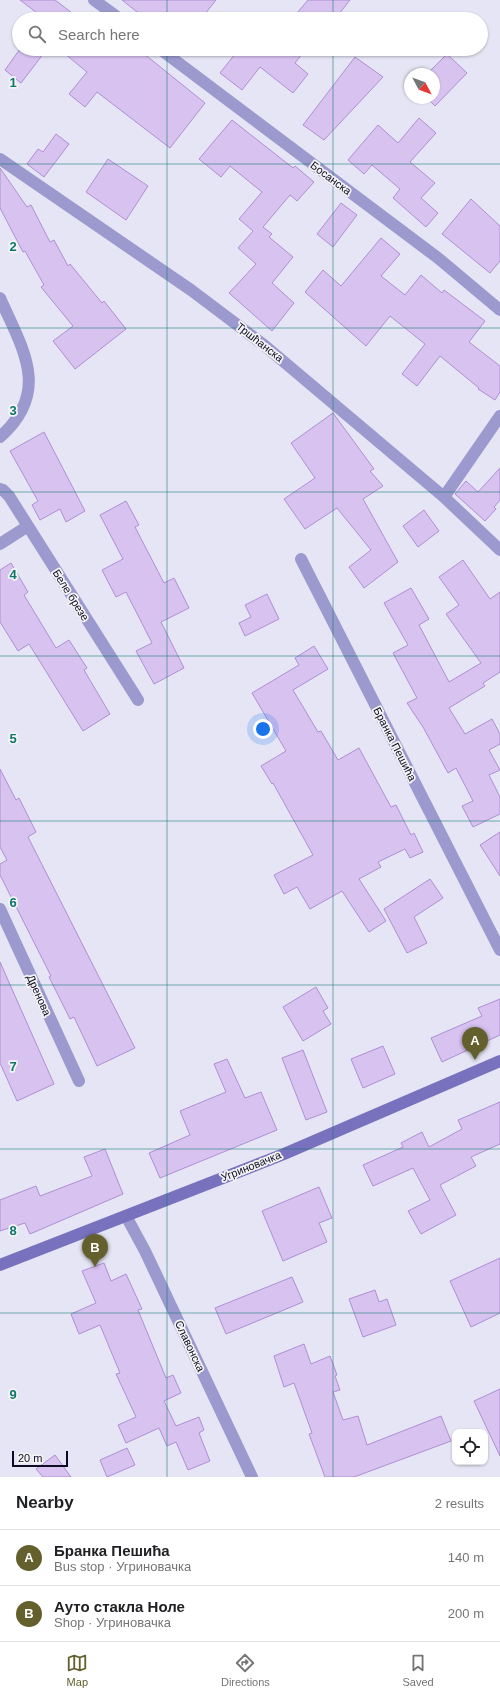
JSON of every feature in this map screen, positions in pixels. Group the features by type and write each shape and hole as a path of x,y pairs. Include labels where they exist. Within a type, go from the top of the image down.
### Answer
{"main road":[{"name":"Угриновачка","path":"0,1265 284,1154 500,1061"}],"street":[{"path":"94,0 110,12"},
{"name":"Босанска","path":"169,56 438,258 500,310"},
{"name":"Тршћанска","path":"0,159 191,290 264,344 444,497 500,550"},
{"path":"0,298 27,359 29,372 29,391 22,408 7,430 0,437"},
{"path":"444,497 500,416"},
{"name":"Беле брезе","path":"2,490 9,496 138,700"},
{"path":"0,544 28,526"},
{"name":"Бранка Пешића","path":"301,559 500,950"},
{"name":"Дренова","path":"0,909 78,1081"},
{"name":"Славонска","path":"126,1216 145,1251 252,1477"}],"building":[{"path":"20,0 55,0 71,12 36,12"},
{"path":"122,0 216,0 207,12 137,12"},
{"path":"308,0 350,0 341,12 298,12"},
{"path":"15,56 42,56 21,83 5,70"},
{"path":"68,56 147,56 205,103 170,148 97,92 85,107 69,94 87,72"},
{"path":"233,56 300,56 295,63 308,74 293,93 260,67 242,90 220,73"},
{"path":"445,56 449,56 467,73 440,101 440,68 433,68"},
{"path":"355,57 383,77 324,140 303,125"},
{"path":"419,118 436,133 410,162 435,183 421,198 438,213 426,227 393,198 400,189 372,165 364,174 348,160 378,125 398,143"},
{"path":"232,120 293,168 295,166 314,182 297,201 290,195 263,227 272,234 269,237 293,257 272,283 294,303 272,331 229,293 256,264 238,248 253,231 239,219 262,192 230,166 221,177 199,159"},
{"path":"56,134 69,144 44,177 27,164 38,149 43,152"},
{"path":"108,159 148,186 126,220 86,192"},
{"path":"0,168 27,207 31,205 50,242 54,240 68,266 70,264 102,303 104,301 126,329 75,369 53,341 73,326 41,287 44,285 25,251 23,252 0,208"},
{"path":"471,199 500,226 500,261 490,273 442,234"},
{"path":"341,203 357,215 333,247 317,234"},
{"path":"381,238 400,254 381,276 405,295 421,275 442,293 444,290 485,321 469,342 500,366 500,392 495,400 478,389 479,388 440,356 417,386 402,374 425,344 390,316 366,346 305,292 323,270 341,286"},
{"path":"333,413 374,469 370,471 383,486 363,499 398,562 364,588 349,567 371,550 337,508 305,529 284,499 315,478 291,443"},
{"path":"44,432 85,511 66,522 60,509 40,520 32,505 38,501 10,451"},
{"path":"500,468 500,500 494,507 496,509 485,521 455,494 466,481 478,492"},
{"path":"126,501 139,525 135,527 164,583 174,578 189,608 161,622 184,668 154,684 136,651 152,643 126,592 116,597 102,570 123,559 100,515"},
{"path":"424,510 439,531 418,547 403,526"},
{"path":"463,560 490,599 500,592 500,672 483,683 485,686 449,708 465,734 492,719 500,734 500,744 489,750 500,770 489,775 500,797 500,814 473,827 462,806 473,801 456,768 448,773 423,727 407,703 417,698 393,653 408,645 384,603 411,588 429,619 419,625 449,682 481,663 446,614 459,605 439,577"},
{"path":"11,563 28,592 24,595 56,648 69,640 87,668 84,670 110,714 83,731 29,644 18,651 0,622 0,570"},
{"path":"267,594 279,619 245,636 239,623 251,617 245,605"},
{"path":"314,646 328,669 293,690 318,732 321,731 338,760 359,748 391,807 396,805 411,835 414,833 423,852 410,858 405,849 378,862 381,867 359,879 386,921 369,932 342,891 310,909 297,887 284,894 274,875 313,855 273,783 272,784 261,766 286,751 252,693 299,665 295,658"},
{"path":"0,769 16,800 19,798 36,832 28,837 135,1048 97,1066 74,1017 70,1019 49,977 51,976 0,875 0,864 7,860 0,847"},
{"path":"500,832 500,876 480,845"},
{"path":"430,879 443,898 414,917 427,943 407,953 384,909"},
{"path":"0,962 54,1084 17,1101 0,1063"},
{"path":"316,987 328,1008 323,1011 331,1024 303,1041 283,1007"},
{"path":"500,999 500,1035 442,1062 431,1038 482,1016 478,1008"},
{"path":"383,1046 395,1074 363,1088 351,1059"},
{"path":"303,1050 327,1112 306,1120 282,1058"},
{"path":"227,1059 245,1098 261,1092 277,1130 160,1178 149,1153 190,1135 180,1111 226,1092 214,1064"},
{"path":"500,1102 500,1144 471,1157 476,1166 440,1185 456,1215 421,1234 408,1211 430,1200 413,1168 373,1186 363,1165 403,1147 401,1143 422,1132 429,1147 462,1129 458,1120"},
{"path":"105,1149 123,1194 30,1234 25,1223 0,1231 0,1200 36,1186 40,1196 92,1176 84,1157"},
{"path":"319,1187 332,1218 319,1223 327,1242 283,1261 262,1211"},
{"path":"500,1258 500,1313 471,1327 450,1281"},
{"path":"104,1263 111,1281 126,1274 142,1309 138,1310 166,1378 173,1375 181,1393 164,1401 176,1426 199,1417 204,1430 199,1433 210,1461 188,1470 176,1442 167,1446 159,1428 126,1443 118,1425 136,1417 116,1374 120,1373 100,1325 79,1334 71,1314 96,1303 82,1271"},
{"path":"292,1277 303,1302 226,1334 215,1308"},
{"path":"375,1290 379,1302 387,1299 396,1325 363,1337 349,1299"},
{"path":"304,1344 311,1364 330,1356 337,1375 335,1376 340,1390 333,1392 343,1420 358,1416 367,1445 441,1416 451,1441 354,1477 325,1477 309,1434 312,1433 294,1383 284,1387 274,1356"},
{"path":"500,1389 500,1456 488,1429 474,1401"},
{"path":"127,1448 135,1465 107,1477 100,1460"},
{"path":"55,1455 71,1477 43,1477 36,1469"}],"place":[{"name":"Бранка Пешића","path":"475,1060"},
{"name":"Ауто стакла Ноле","path":"95,1267"}]}
